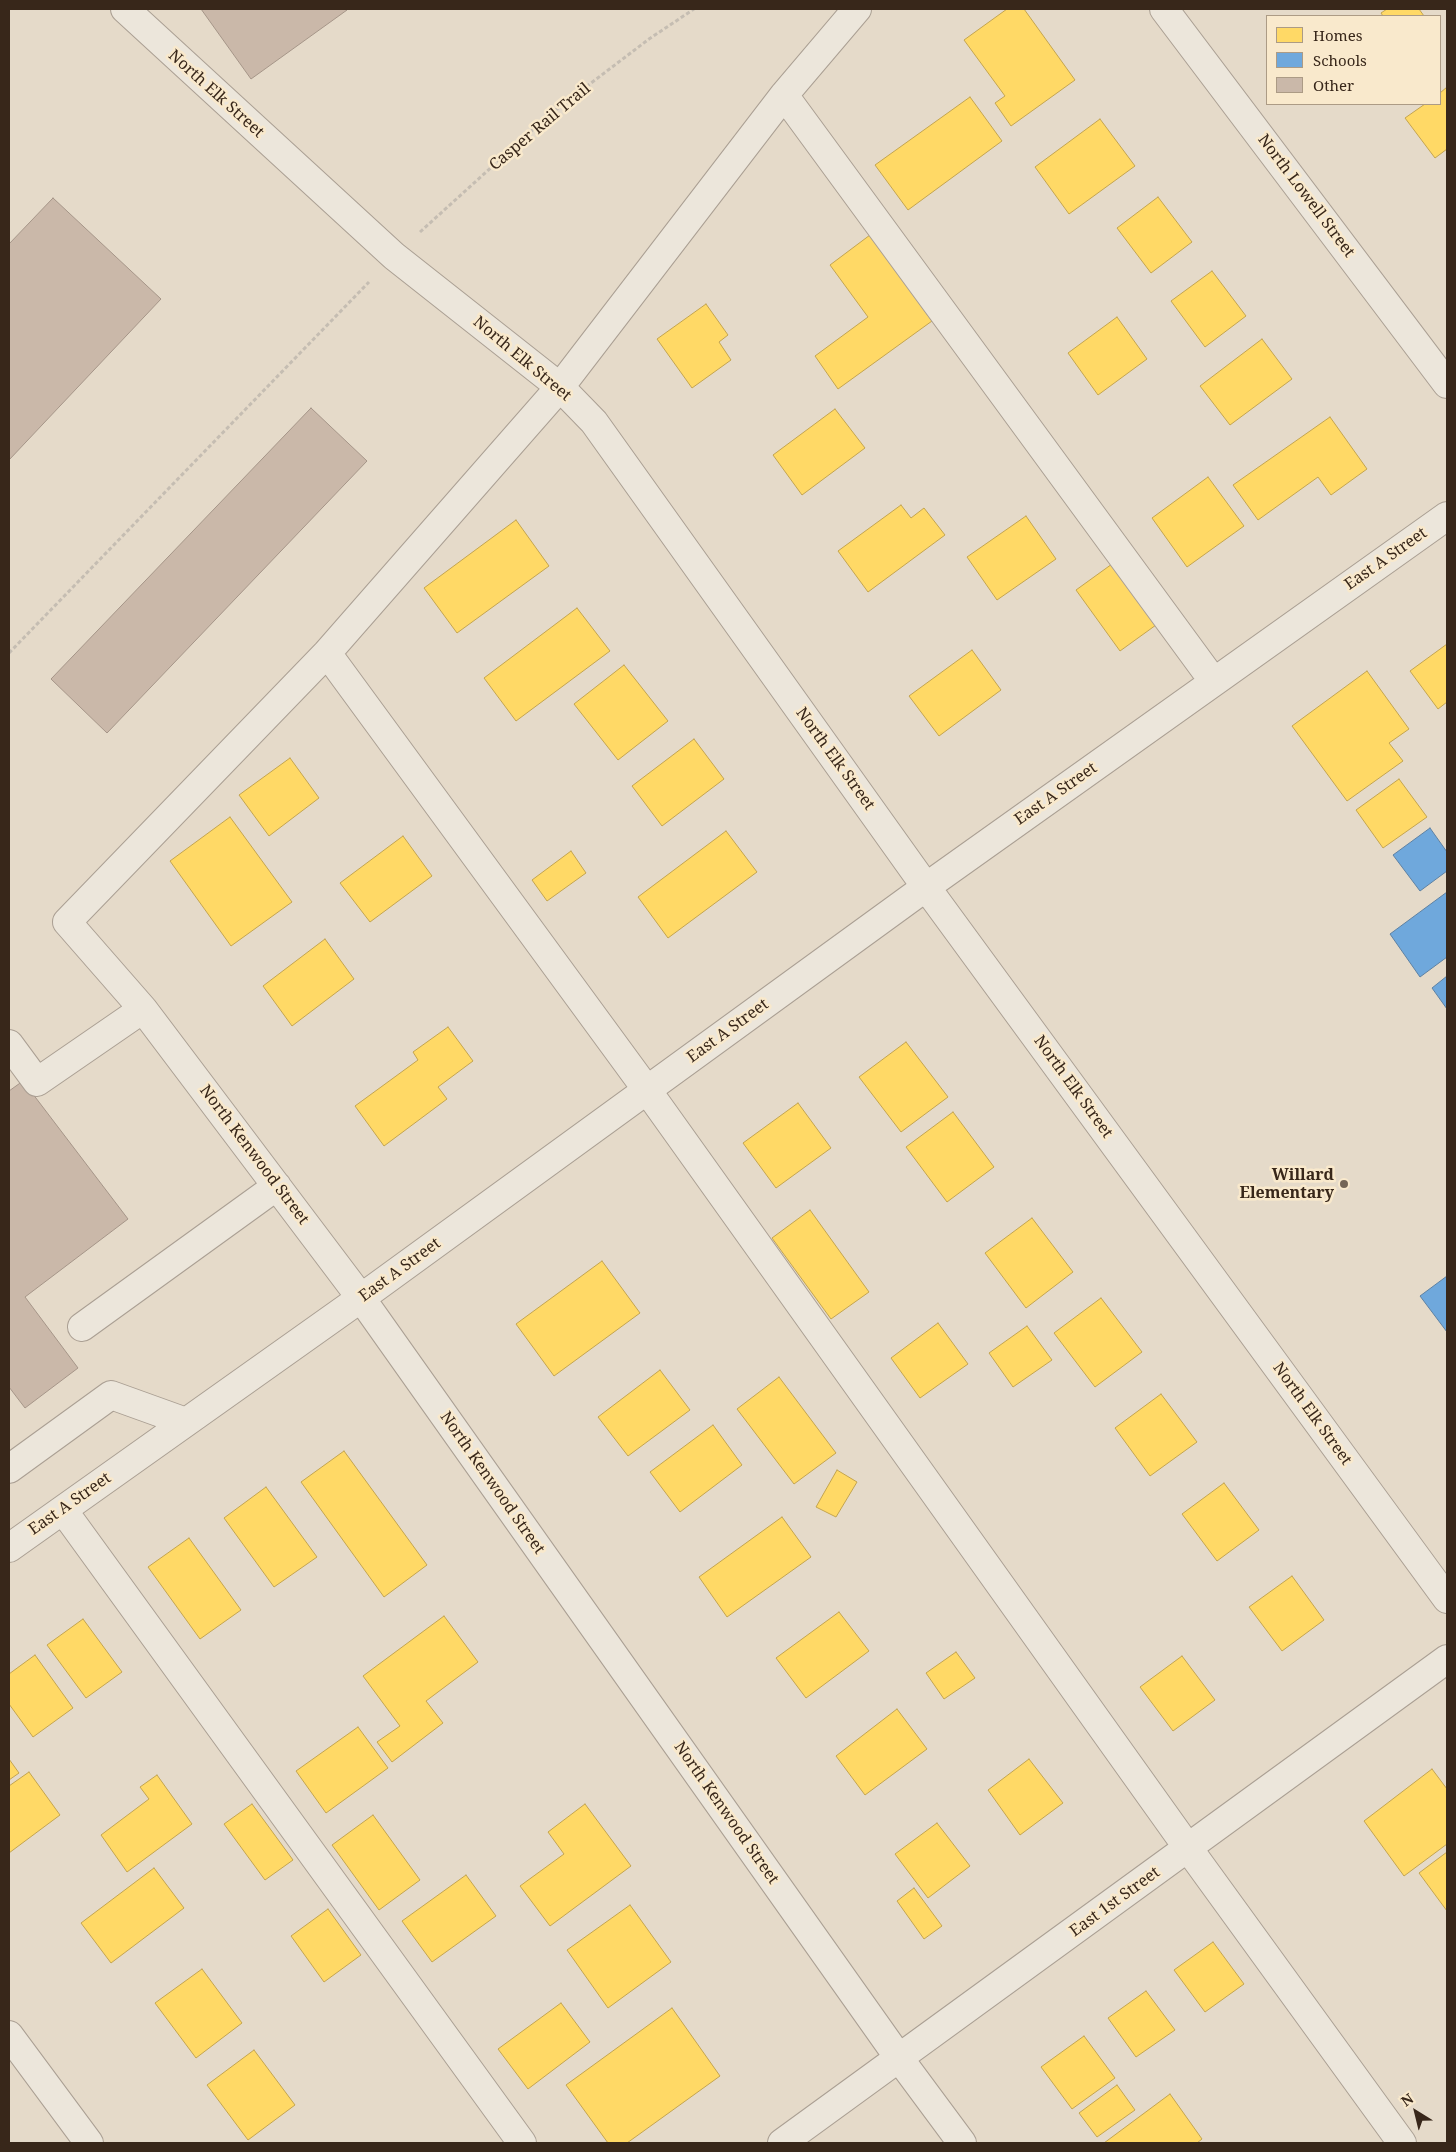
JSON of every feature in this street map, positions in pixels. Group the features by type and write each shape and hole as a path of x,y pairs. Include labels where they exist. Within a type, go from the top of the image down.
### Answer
{"street":[{"name":"North Elk Street","path":"125,9 394,256 560,387 594,422 926,887 1447,1599"},
{"path":"857,9 784,95 560,387 326,653 647,1090 1188,1848 1402,2143"},
{"name":"North Lowell Street","path":"1164,9 1447,384"},
{"path":"784,95 1214,682"},
{"name":"East A Street","path":"9,1548 361,1298 926,887 1447,516"},
{"name":"North Kenwood Street","path":"326,653 67,922 143,1009 361,1298 899,2058 962,2143"},
{"path":"9,1044 36,1082 143,1009"},
{"path":"82,1327 277,1186"},
{"path":"9,1469 111,1395 186,1422"},
{"path":"63,1510 522,2143"},
{"name":"East 1st Street","path":"782,2143 1447,1659"},
{"path":"9,2035 89,2143"}],"path":[{"name":"Casper Rail Trail","path":"9,653 394,256 549,115 649,39 694,9"}],"building: Homes":[{"path":"1007,9 1024,9 1075,80 1011,126 995,103 1005,96 964,40"},
{"path":"1387,9 1419,9 1423,15 1382,15 1381,13"},
{"path":"1447,87 1447,149 1435,158 1405,118 1424,105 1441,105 1441,92"},
{"path":"970,97 1002,141 908,210 875,165"},
{"path":"1100,119 1135,166 1069,214 1035,167"},
{"path":"1158,197 1192,242 1151,273 1117,228"},
{"path":"870,235 932,321 838,389 815,356 868,317 830,265"},
{"path":"1212,271 1246,316 1205,347 1171,301"},
{"path":"706,304 728,335 719,342 731,360 692,388 657,339"},
{"path":"1117,317 1147,359 1098,395 1068,353"},
{"path":"1262,339 1292,379 1230,425 1200,386"},
{"path":"835,409 865,448 802,495 773,455"},
{"path":"1330,417 1367,469 1331,495 1318,477 1258,520 1233,485"},
{"path":"1208,477 1244,526 1187,567 1152,518"},
{"path":"901,505 911,518 924,508 945,535 868,592 838,551"},
{"path":"1026,516 1056,559 997,600 967,557"},
{"path":"516,520 549,566 457,633 424,588"},
{"path":"1112,564 1156,625 1120,651 1076,590"},
{"path":"577,608 610,651 516,721 484,678"},
{"path":"1447,644 1447,702 1438,709 1410,671"},
{"path":"972,650 1001,690 939,736 909,696"},
{"path":"624,665 668,721 618,760 574,704"},
{"path":"1367,671 1409,729 1389,743 1403,761 1347,801 1292,726"},
{"path":"694,739 724,779 662,826 632,786"},
{"path":"290,758 319,798 269,836 239,795"},
{"path":"1399,779 1427,817 1383,848 1356,810"},
{"path":"230,817 292,902 231,946 170,861"},
{"path":"726,831 757,872 668,938 638,897"},
{"path":"403,836 432,876 370,922 340,883"},
{"path":"571,851 586,873 547,901 532,880"},
{"path":"325,939 354,979 292,1026 263,986"},
{"path":"448,1027 473,1061 438,1087 447,1099 384,1146 355,1106 418,1060 413,1052"},
{"path":"906,1042 948,1097 901,1132 859,1077"},
{"path":"798,1103 831,1148 776,1188 743,1143"},
{"path":"953,1112 994,1167 947,1202 906,1147"},
{"path":"810,1210 869,1292 831,1319 772,1238"},
{"path":"1032,1218 1073,1272 1026,1308 985,1253"},
{"path":"602,1261 640,1313 554,1376 516,1324"},
{"path":"1101,1298 1142,1352 1095,1387 1054,1333"},
{"path":"938,1323 968,1364 920,1398 891,1358"},
{"path":"1027,1326 1052,1360 1013,1387 989,1353"},
{"path":"660,1370 690,1410 628,1456 598,1417"},
{"path":"779,1377 836,1453 794,1484 737,1409"},
{"path":"1161,1394 1197,1442 1150,1476 1115,1428"},
{"path":"713,1425 742,1465 680,1512 650,1472"},
{"path":"344,1451 427,1565 384,1597 301,1482"},
{"path":"837,1470 857,1482 836,1517 816,1507"},
{"path":"1224,1483 1259,1530 1217,1561 1182,1514"},
{"path":"266,1487 317,1557 274,1587 224,1518"},
{"path":"782,1517 811,1557 727,1617 699,1577"},
{"path":"189,1538 241,1610 200,1639 148,1567"},
{"path":"1292,1576 1324,1620 1282,1651 1249,1607"},
{"path":"839,1612 869,1651 806,1698 776,1658"},
{"path":"444,1616 478,1662 426,1701 443,1723 392,1762 377,1742 400,1726 363,1676"},
{"path":"83,1619 122,1672 86,1698 47,1645"},
{"path":"956,1652 975,1678 944,1699 926,1673"},
{"path":"35,1655 73,1708 33,1737 9,1704 9,1674"},
{"path":"1182,1656 1215,1700 1173,1731 1140,1687"},
{"path":"897,1709 927,1749 865,1795 836,1756"},
{"path":"358,1727 388,1768 326,1813 296,1771"},
{"path":"9,1759 19,1773 9,1780"},
{"path":"1029,1759 1063,1803 1020,1835 988,1790"},
{"path":"1432,1769 1447,1789 1447,1844 1404,1876 1364,1821"},
{"path":"29,1772 60,1815 9,1853 9,1786"},
{"path":"157,1775 192,1824 127,1872 101,1835 149,1799 140,1787"},
{"path":"252,1804 293,1860 265,1880 224,1824"},
{"path":"585,1804 631,1866 550,1926 520,1886 564,1854 548,1832"},
{"path":"373,1815 420,1880 379,1910 332,1845"},
{"path":"937,1823 970,1866 928,1898 895,1854"},
{"path":"1447,1852 1447,1911 1419,1873"},
{"path":"154,1868 184,1908 111,1963 81,1923"},
{"path":"466,1875 496,1916 432,1962 402,1921"},
{"path":"914,1888 942,1926 924,1939 897,1901"},
{"path":"630,1905 671,1962 608,2008 567,1950"},
{"path":"328,1909 361,1955 324,1982 291,1936"},
{"path":"1213,1942 1244,1984 1205,2012 1174,1970"},
{"path":"202,1969 242,2023 196,2058 155,2003"},
{"path":"1146,1991 1175,2030 1136,2057 1108,2018"},
{"path":"561,2003 590,2042 528,2089 498,2049"},
{"path":"672,2008 720,2076 627,2143 608,2143 566,2085"},
{"path":"1084,2036 1115,2078 1072,2109 1041,2067"},
{"path":"254,2050 295,2105 248,2140 207,2085"},
{"path":"1117,2085 1135,2110 1097,2137 1079,2113"},
{"path":"1170,2094 1202,2139 1197,2143 1104,2143"}],"building: Schools":[{"path":"1430,828 1447,852 1447,871 1420,891 1393,855"},
{"path":"1447,892 1447,957 1420,977 1390,934"},
{"path":"1447,976 1447,1009 1432,988"},
{"path":"1447,1276 1447,1332 1420,1296"}],"building: Other":[{"path":"201,9 345,9 347,10 251,79"},
{"path":"53,198 161,299 9,460 9,244"},
{"path":"311,408 367,461 107,733 51,679"},
{"path":"23,1081 128,1219 25,1297 78,1368 25,1408 9,1387 9,1091"}],"place":[{"name":"Willard Elementary","path":"1344,1184"}]}
